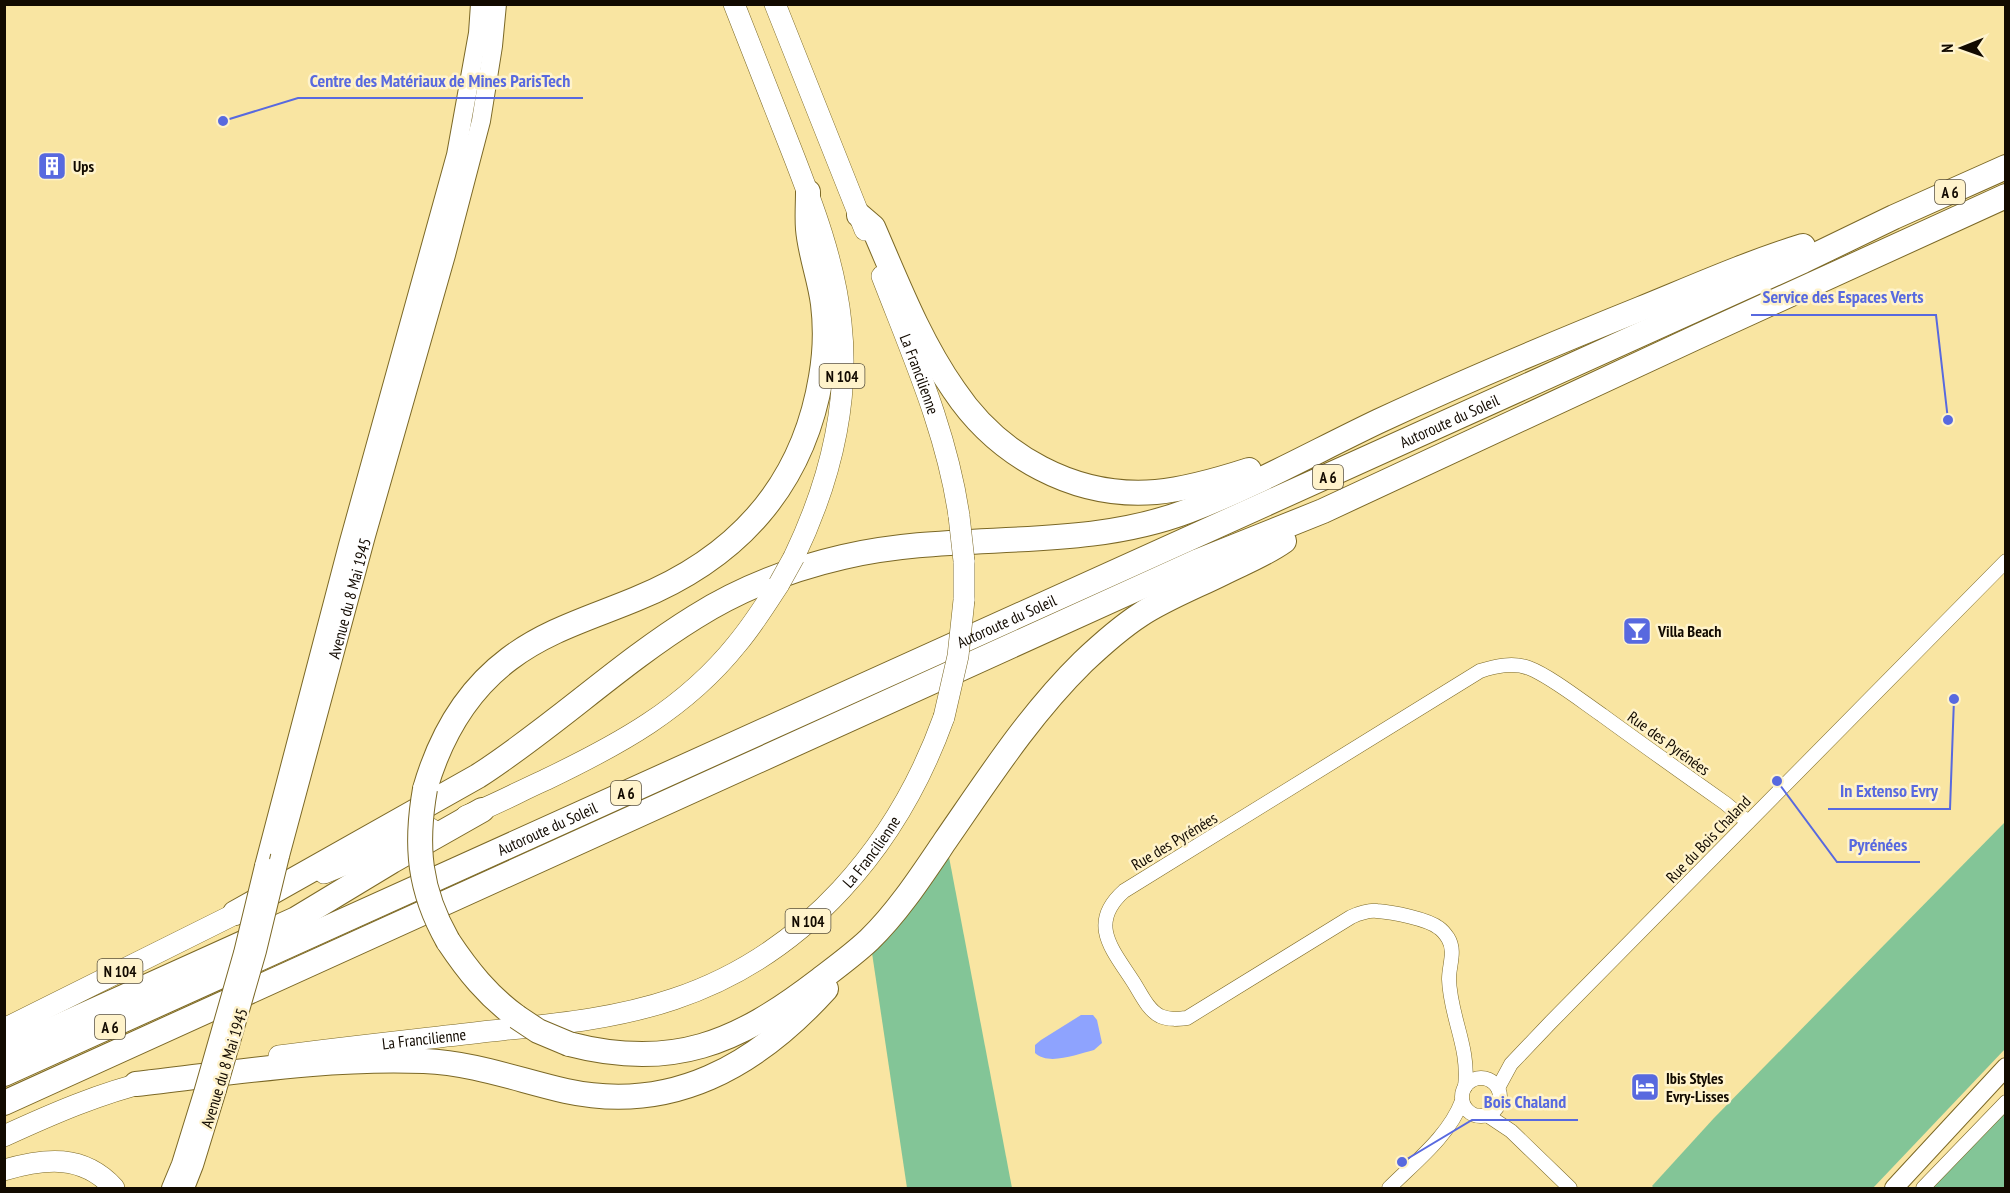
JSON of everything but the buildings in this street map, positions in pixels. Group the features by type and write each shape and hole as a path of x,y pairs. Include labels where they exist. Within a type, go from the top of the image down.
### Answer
{"highway":[{"name":"N 104","path":"4,1029 235,913 370,854 482,810 596,755 656,720 708,676 731,652 779,584 794,557 817,505 830,462 839,417 843,371 841,325 835,280 808,192 734,4"},
{"name":"La Francilienne","path":"4,1136 92,1098 136,1084 239,1061 585,1020 646,1007 704,987 787,938 824,908 858,872 899,814 944,717 958,656 964,600 964,561 959,516 950,464 930,400 860,215 775,4"},
{"name":"Autoroute du Soleil","path":"4,1074 1762,280 2006,167"},
{"path":"808,192 808,230 823,305 823,364 812,417 803,443 785,480 750,526 719,554 697,569 658,590 550,635 509,659 491,674 461,708 437,751 425,789 420,819 421,866 433,912 448,941 480,984 502,1006 538,1031 569,1044 603,1052 643,1055 680,1052 721,1040 780,1009 868,940"},
{"name":"Autoroute du Soleil","path":"4,1103 1196,562 1323,511 2006,196"},
{"path":"860,215 873,226 919,329 942,371 967,407 988,431 1014,453 1064,479 1121,492 1154,492 1184,488 1248,471 1380,421"},
{"path":"235,913 478,776 511,754 676,630 717,604 756,584 792,570 867,552 918,546 1062,538 1144,525 1189,510 1284,469 1380,421 1562,340 1795,248 1894,217"},
{"path":"136,1084 299,1064 400,1060 448,1062 592,1095 634,1097 668,1092 726,1071 778,1035 810,1006 868,940 923,874 988,778 1035,715 1055,690 1084,661 1142,614 1279,545 1323,511"},
{"path":"4,1050 296,919 482,810"},
{"path":"4,1170 46,1161 71,1163 96,1172 114,1188"}],"main road":[{"name":"Avenue du 8 Mai 1945","path":"272,861 351,534 456,155 476,44 480,4"},
{"name":"Avenue du 8 Mai 1945","path":"185,1188 194,1165 237,976 446,255 481,121 497,4"},
{"path":"1894,1188 2006,1067"},
{"name":"Avenue du 8 Mai 1945","path":"171,1188 210,1092"}],"street":[{"name":"Rue du Bois Chaland","path":"1484,1078 1511,1064 2006,561"},
{"name":"Rue des Pyrénées","path":"1465,1087 1467,1061 1449,977 1452,950 1449,939 1439,928 1427,922 1377,911 1351,916 1187,1018 1172,1019 1158,1015 1148,1004 1109,942 1106,931 1107,913 1115,899 1124,891 1480,671 1492,667 1516,665 1531,669 1546,678 1725,803 1748,822"},
{"name":"Rue des Pyrénées","path":"1467,1061 1484,1078"},
{"name":"Rue du Bois Chaland","path":"1499,1094 1511,1064"},
{"path":"1389,1188 1446,1130 1457,1114 1462,1094 1470,1081 1484,1078 1495,1083 1511,1131"},
{"path":"1446,1130 1480,1115 1493,1112 1499,1094"},
{"path":"1462,1101 1469,1111 1511,1131 1570,1188"},
{"path":"1923,1188 2006,1102"}],"green space":[{"path":"2005,822 2005,1049 1873,1188 1654,1188 1652,1186 1714,1118"},
{"path":"949,857 1012,1188 907,1188 872,953"},
{"path":"2005,1106 2005,1188 1929,1188"}],"water":[{"path":"1081,1015 1093,1015 1097,1020 1102,1043 1094,1050 1055,1059 1041,1057 1035,1053 1035,1045 1041,1040"}],"place":[{"name":"Centre des Matériaux de Mines ParisTech","path":"223,121"},
{"name":"Ups","path":"52,166"},
{"name":"Service des Espaces Verts","path":"1948,420"},
{"name":"Villa Beach","path":"1637,631"},
{"name":"In Extenso Evry","path":"1954,699"},
{"name":"Pyrénées","path":"1777,781"},
{"name":"Ibis Styles Evry-Lisses","path":"1645,1087"},
{"name":"Bois Chaland","path":"1402,1162"}]}
